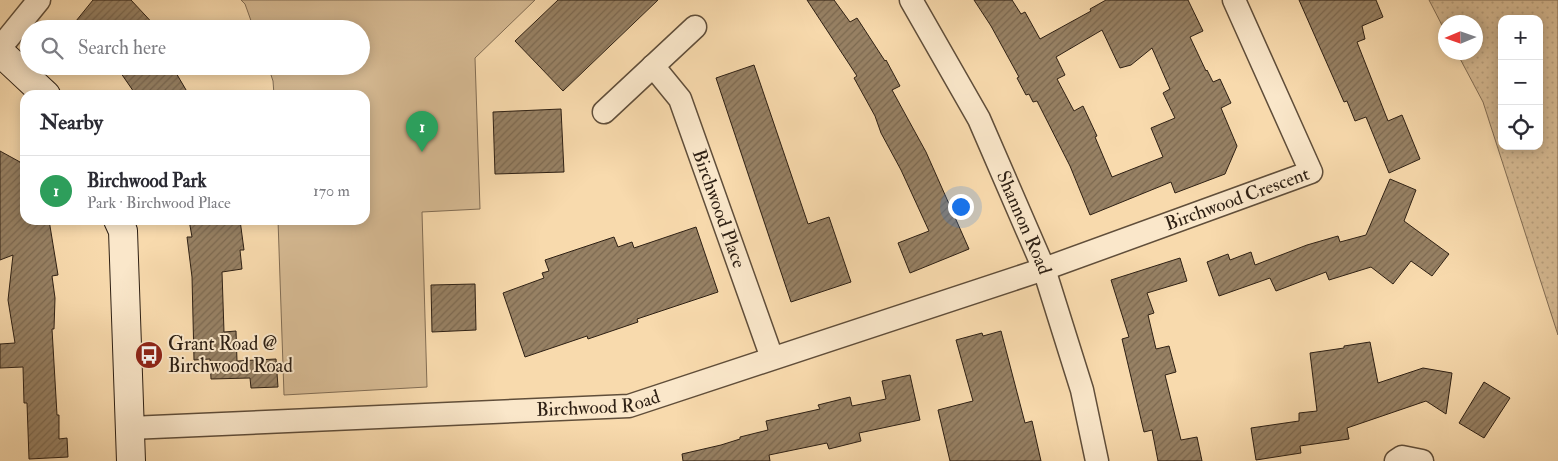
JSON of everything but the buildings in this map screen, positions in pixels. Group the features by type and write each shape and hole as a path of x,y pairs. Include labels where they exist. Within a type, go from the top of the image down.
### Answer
{"street":[{"path":"23,20 40,0"},
{"name":"Shannon Road","path":"911,0 979,119 1044,269 1082,390 1097,461"},
{"name":"Birchwood Crescent","path":"1044,269 1311,172 1234,0"},
{"path":"0,48 20,24"},
{"path":"604,112 695,27"},
{"path":"0,52 20,71"},
{"name":"Birchwood Place","path":"653,66 680,100 772,358"},
{"path":"25,75 41,90"},
{"path":"121,225 124,231 131,461"},
{"name":"Birchwood Road","path":"130,428 629,406 1044,269"},
{"path":"1396,461 1402,457 1422,461"}],"shaded area":[{"path":"241,0 535,0 475,58 480,209 422,212 427,387 284,395 278,225 370,225 370,90 274,90 271,75 370,75 370,20 251,20 245,4"},
{"path":"1429,0 1558,0 1558,335 1498,150 1543,150 1543,15 1498,15 1498,149 1483,102 1461,60 1483,60 1483,15 1438,15 1438,17"}],"place":[{"name":"Birchwood Park","path":"422,152"},
{"name":"Grant Road @ Birchwood Road","path":"149,355"}]}
